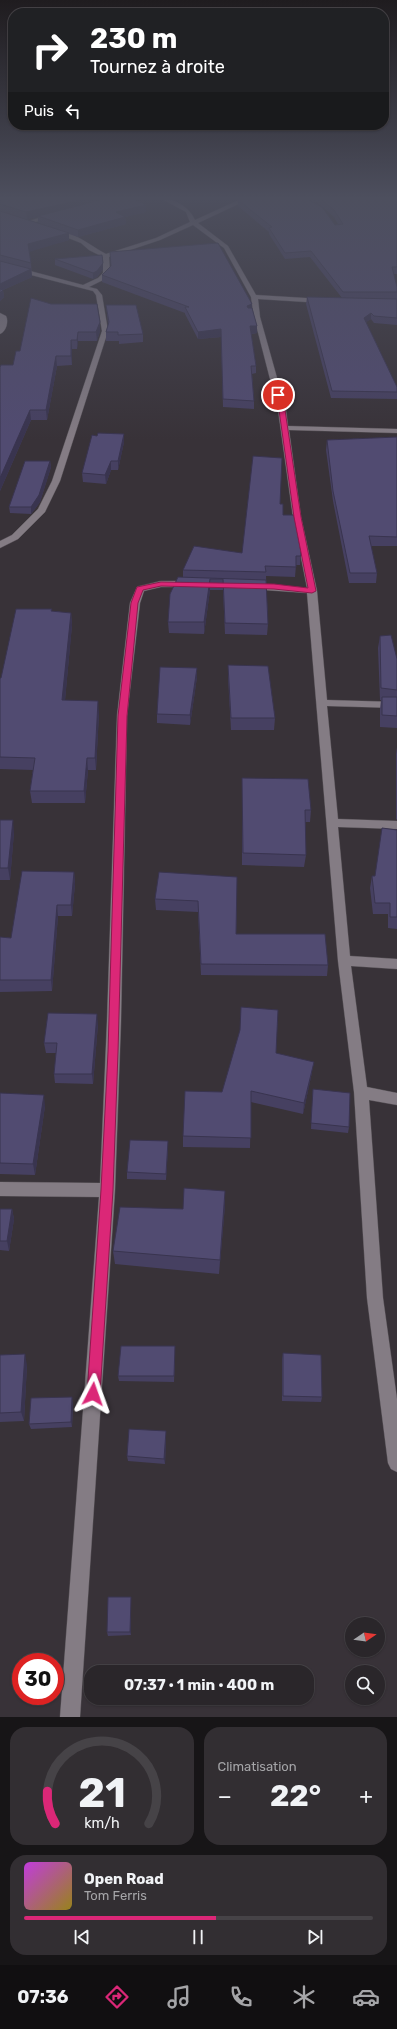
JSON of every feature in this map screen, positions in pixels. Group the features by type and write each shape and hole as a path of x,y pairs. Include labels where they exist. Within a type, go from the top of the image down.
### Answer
{"street":[{"path":"0,545 15,537 42,510 56,481 78,418 105,330 99,295 95,290 57,279"},
{"path":"85,286 100,279"},
{"path":"244,279 254,298 257,317 282,410 298,517 312,591 320,702 344,961 361,1092 375,1298 397,1463"},
{"path":"254,298 329,302"},
{"path":"0,315 4,318 4,323 0,332"},
{"path":"285,428 397,432"},
{"path":"70,1717 107,1190 114,1021 122,716 135,603 140,589 161,584 198,584"},
{"path":"243,586 274,587 312,591"},
{"path":"320,702 397,705"},
{"path":"331,823 397,825"},
{"path":"344,961 397,964"},
{"path":"361,1092 397,1099"},
{"path":"0,1189 107,1190"}],"building":[{"path":"0,279 10,279 0,284"},
{"path":"113,279 238,279 252,304 247,306 248,308 252,308 257,326 250,326 256,366 251,366 254,401 223,399 221,329 198,332 185,307 189,307"},
{"path":"333,279 395,279 397,287 397,292 343,292"},
{"path":"307,297 397,299 397,318 374,316 371,313 364,318 397,387 397,392 332,391"},
{"path":"31,298 51,304 97,304 100,322 96,332 78,332 77,340 71,340 71,356 56,356 46,410 30,410 0,478 0,367 1,365 13,365 16,351 20,351"},
{"path":"106,305 136,305 143,334 118,335 118,332 106,332 109,322"},
{"path":"98,433 124,434 118,461 111,461 105,475 82,473 92,435 97,436"},
{"path":"397,437 397,537 369,536 377,573 350,573 333,491 327,440"},
{"path":"253,456 282,458 280,504 283,504 283,515 294,515 301,552 301,556 296,556 296,567 265,566 266,572 183,570 194,546 242,553"},
{"path":"25,461 50,461 39,495 31,507 9,507"},
{"path":"178,577 266,580 268,624 225,623 223,579 210,579 204,622 168,622 170,594"},
{"path":"16,609 52,609 51,611 71,613 62,700 98,701 95,758 87,758 84,791 30,791 35,758 0,757 0,678"},
{"path":"391,635 397,659 397,690 381,688 380,636"},
{"path":"228,665 268,666 275,718 231,718"},
{"path":"160,667 197,668 190,715 157,714"},
{"path":"382,697 397,697 397,716 382,715"},
{"path":"242,778 308,779 311,810 305,810 306,855 243,853"},
{"path":"0,820 13,820 8,868 0,868"},
{"path":"382,828 397,830 397,917 390,917 390,903 375,903 372,876 375,876"},
{"path":"22,871 74,872 71,905 57,905 51,980 0,980 0,937 11,938"},
{"path":"159,872 237,877 236,934 325,934 328,965 201,964 198,901 155,899"},
{"path":"241,1007 278,1010 276,1053 314,1062 304,1103 251,1091 251,1138 183,1136 185,1091 222,1092 240,1030"},
{"path":"48,1013 97,1014 92,1074 54,1074 57,1043 44,1043"},
{"path":"313,1089 350,1093 349,1127 311,1123"},
{"path":"0,1093 44,1095 33,1164 0,1163"},
{"path":"130,1140 168,1141 166,1174 127,1172"},
{"path":"184,1188 225,1191 220,1260 113,1251 120,1207 183,1209"},
{"path":"0,1209 12,1209 7,1241 0,1241"},
{"path":"121,1346 175,1346 174,1376 118,1376"},
{"path":"283,1353 321,1355 322,1397 283,1396"},
{"path":"25,1354 21,1412 0,1413 0,1355"},
{"path":"72,1397 71,1422 29,1424 31,1398"},
{"path":"129,1429 166,1431 164,1459 127,1456"},
{"path":"108,1597 131,1597 130,1632 107,1632"}],"route":[{"path":"93,1394 107,1190 115,1006 122,716 135,603 140,589 161,584 274,587 312,591 298,517 282,410 278,395"}]}
